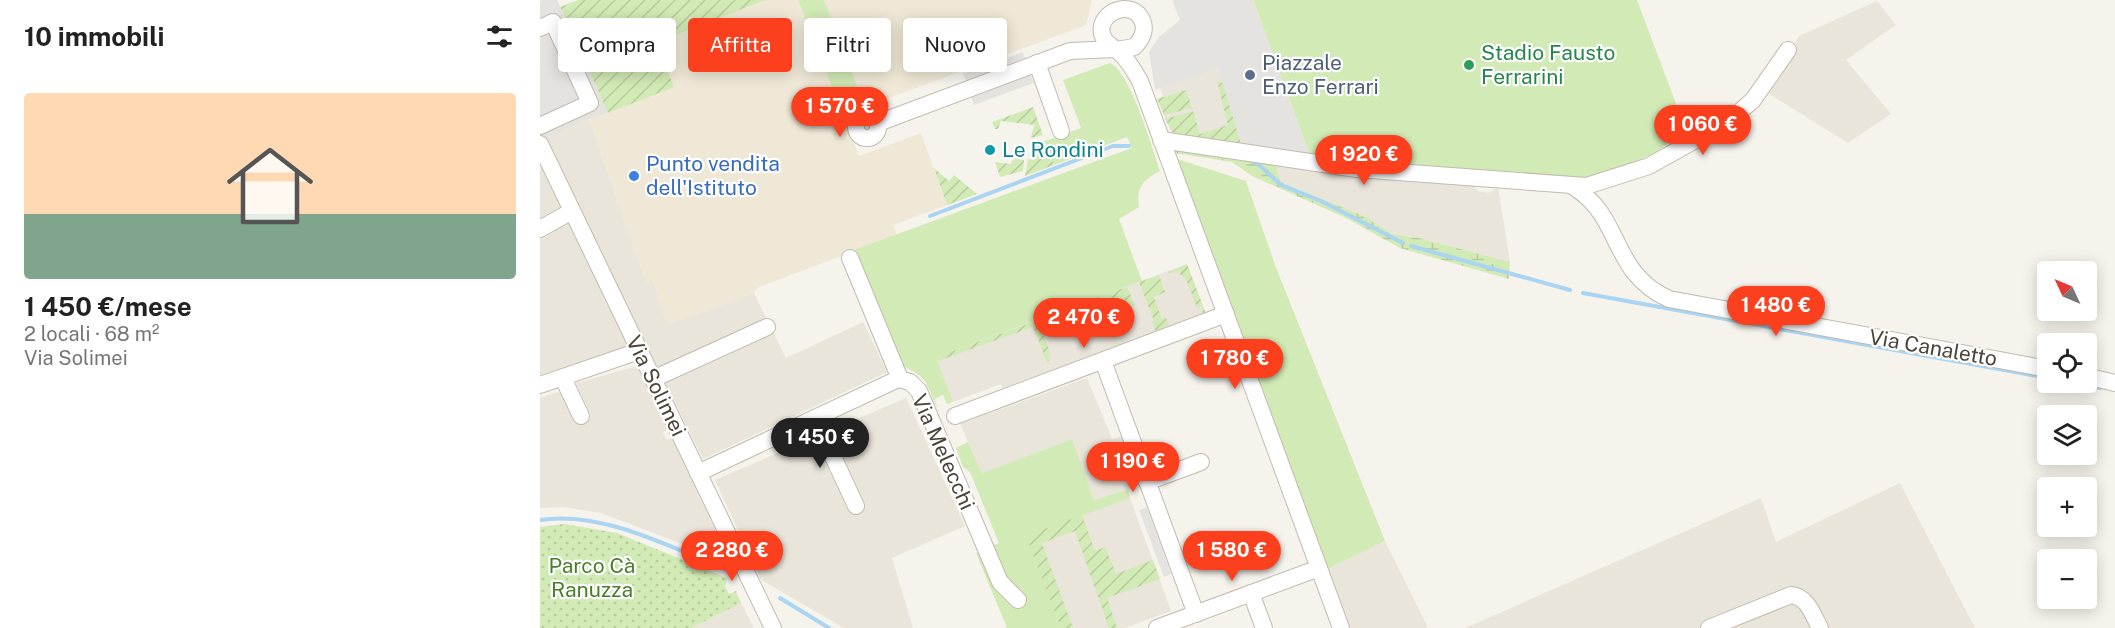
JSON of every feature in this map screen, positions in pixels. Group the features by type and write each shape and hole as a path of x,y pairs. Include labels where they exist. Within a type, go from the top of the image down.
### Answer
{"street":[{"path":"878,123 1070,51 1129,50 1140,41 1144,33 1143,21 1136,12 1124,4 1105,14 1070,51"},
{"path":"1105,14 1105,40 1116,50 1140,81 1341,628"},
{"path":"540,28 553,22 590,103 540,126"},
{"path":"1140,41 1140,81"},
{"path":"1161,140 1358,169 1572,186 1601,183 1650,166 1715,130 1753,100 1788,50"},
{"path":"1037,63 1061,131"},
{"name":"Via Solimei","path":"540,144 772,628"},
{"name":"Via Canaletto","path":"1572,186 1600,209 1630,270 1647,287 1669,299 2037,367"},
{"path":"540,229 572,211"},
{"path":"850,258 900,379"},
{"path":"955,416 1226,314"},
{"path":"653,379 766,327"},
{"path":"540,386 639,351"},
{"path":"1102,361 1196,614"},
{"path":"563,378 581,416"},
{"name":"Via Melecchi","path":"698,473 900,379 910,382 919,391 1000,582 1018,600"},
{"path":"2097,379 2115,383"},
{"path":"815,418 856,506"},
{"path":"1147,482 1201,462"},
{"path":"1157,628 1319,568"},
{"path":"1251,593 1264,628"},
{"path":"1709,628 1791,595 1801,598 1820,628"}],"shaded area":[{"path":"557,0 565,18 558,18 558,72 589,72 608,113 589,119 544,140 540,132 540,1"},
{"path":"765,0 1092,0 1086,25 1007,54 1007,18 903,18 903,72 959,72 843,115 859,156 921,133 947,205 893,225 897,235 757,288 754,293 667,324 653,280 646,283 589,119 608,113 636,72 676,72 676,35 688,30 688,72 792,72 792,18 719,18"},
{"name":"Piazzale Enzo Ferrari","path":"1172,0 1253,0 1310,156 1242,147 1218,68 1155,90 1149,52 1159,37 1180,20"},
{"path":"1877,1 1896,25 1846,60 1891,114 1848,143 1766,92 1799,36"},
{"path":"1023,52 1026,61 1007,68 1007,58"},
{"path":"1218,67 1242,147 1171,132 1157,99 1163,96 1160,88"},
{"path":"968,72 996,72 967,83 963,74"},
{"path":"1030,74 1034,83 974,105 971,96"},
{"path":"589,119 646,282 653,280 667,324 754,293 786,358 863,322 887,372 703,459 544,140"},
{"path":"540,155 564,206 540,219"},
{"path":"1275,163 1411,182 1423,182 1423,180 1471,184 1478,191 1489,193 1498,187 1510,262 1419,238 1392,234 1366,217 1281,182"},
{"path":"571,221 630,338 628,348 540,375 540,237"},
{"path":"1187,264 1206,314 1003,388 1001,384 953,402 936,357"},
{"path":"641,365 671,428 663,432 665,437 667,440 675,436 702,493 698,495 728,546 722,549 727,561 601,513 563,507 540,508 540,398 561,391 577,424 591,416 576,383"},
{"path":"1087,378 1112,439 1121,436 1127,452 1123,454 1125,459 1129,458 1139,485 1094,500 1072,439 982,473 960,424"},
{"path":"906,398 965,526 892,558 913,628 844,628 761,580 715,480"},
{"path":"1900,483 1975,628 1465,628 1761,498 1776,542"},
{"path":"1130,498 1171,611 1125,628 1061,628 1026,536"},
{"path":"1147,507 1171,574 1164,577 1139,510"},
{"path":"1385,541 1428,628 1348,628 1326,570"},
{"path":"741,603 754,628 691,628"}],"green space":[{"path":"578,0 765,0 719,18 688,18 688,30 676,35 676,18 565,18 560,7"},
{"path":"798,0 824,0 831,18 805,18"},
{"name":"Stadio Fausto Ferrarini","path":"1253,0 1637,0 1686,130 1657,152 1587,182 1310,156"},
{"path":"1110,63 1118,69 1133,95 1160,171 1142,185 1138,200 1139,207 1119,219 1142,281 936,357 953,402 947,404 943,395 935,399 937,408 923,379 897,364 851,251 1132,148 1127,137 1054,165 1045,141 1081,128 1063,80"},
{"path":"589,72 668,72 674,87 608,113"},
{"path":"826,72 852,72 865,107 843,115"},
{"path":"1217,81 1223,83 1242,147 1175,136 1165,119 1193,111 1200,134 1228,125"},
{"path":"1186,90 1192,108 1164,115 1157,99"},
{"path":"1033,107 1043,135 1031,138 1034,125 1001,121 998,129 995,129 992,122"},
{"path":"1045,141 1054,165 1025,176 1028,159 1033,160 1038,148 1031,147"},
{"path":"1173,148 1275,163 1281,182 1366,217 1392,234 1419,238 1510,262 1509,279 1400,248 1346,218 1252,176 1232,162 1175,153"},
{"path":"1013,158 1024,160 1023,171 1000,177 995,162 1011,164"},
{"path":"1174,158 1246,181 1275,265 1385,541 1326,570"},
{"path":"934,168 949,181 954,175 977,194 947,205"},
{"path":"1187,264 1206,314 1203,315 1201,306 1197,308 1186,279 1176,271 1169,274 1168,272"},
{"path":"1159,275 1165,292 1154,297 1162,319 1166,318 1169,325 1156,332 1139,282"},
{"path":"1127,287 1135,305 1117,310 1115,306 1098,313 1104,332 1102,333 1089,300"},
{"path":"1047,317 1053,330 1043,334 1051,355 1048,356 1050,360 1047,362 1033,327 938,361 936,357"},
{"path":"1072,439 1094,500 1128,489 1130,498 1027,536 1061,628 1007,628 976,553 999,543 970,472 963,467 956,448 968,442 982,473"},
{"path":"1082,515 1095,551 1105,547 1116,574 1153,560 1160,579 1107,598 1117,628 1109,628 1075,531 1042,543 1073,628 1061,628 1026,536"},
{"name":"Parco Cà Ranuzza","path":"564,524 617,533 727,578 725,586 729,594 736,591 741,603 691,628 540,628 540,527"}],"waterway":[{"path":"930,216 1113,146 1129,146"},
{"path":"1249,160 1257,163 1281,185 1321,201 1403,243"},
{"path":"1411,246 1570,290"},
{"path":"1583,293 2037,376"},
{"path":"540,520 564,518 613,526 662,543 732,572"},
{"path":"780,598 829,628"}],"place":[{"name":"Stadio Fausto Ferrarini","path":"1469,65"},
{"name":"Piazzale Enzo Ferrari","path":"1250,75"},
{"name":"Le Rondini","path":"990,150"},
{"name":"Punto vendita dell'Istituto","path":"634,176"}]}
